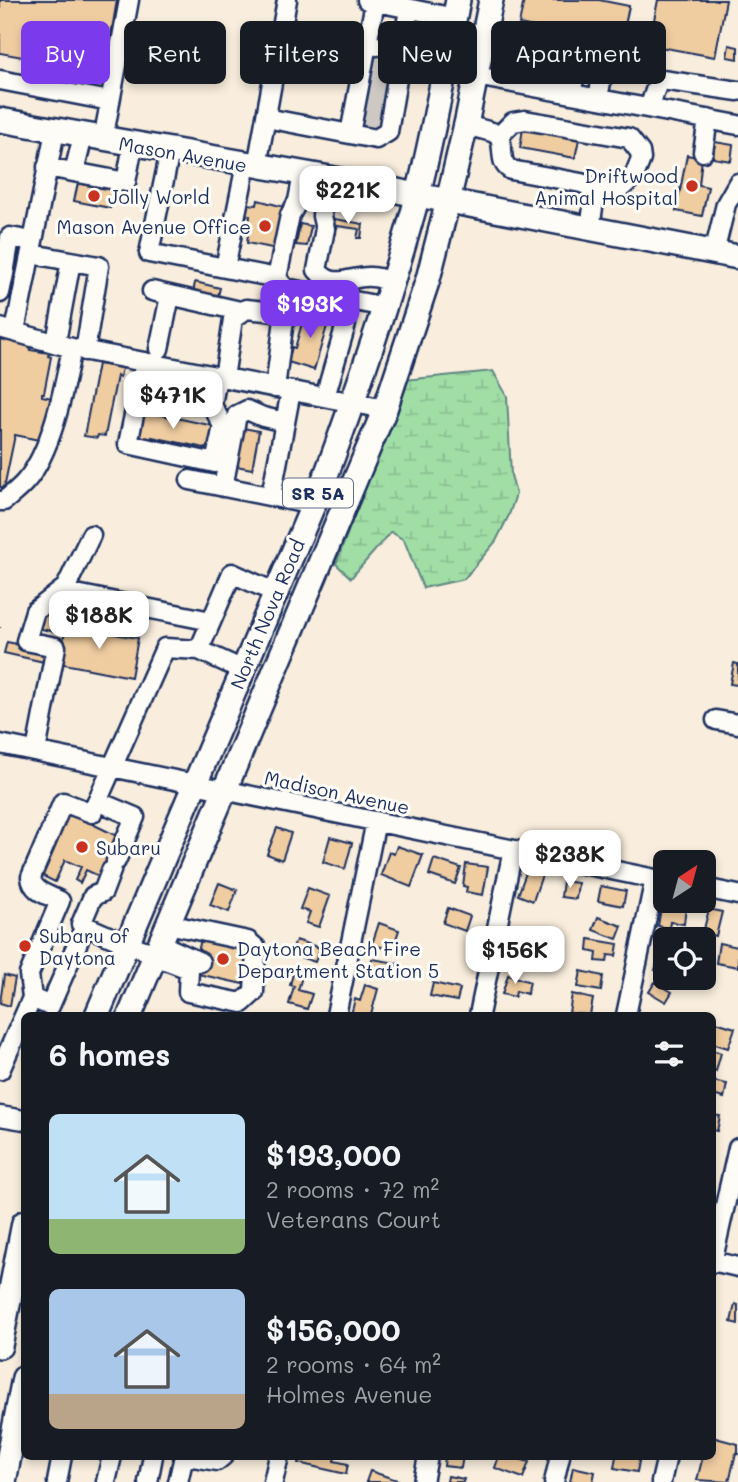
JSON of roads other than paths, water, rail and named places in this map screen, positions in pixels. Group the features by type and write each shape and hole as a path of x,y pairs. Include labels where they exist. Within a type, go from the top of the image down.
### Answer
{"main road":[{"name":"North Nova Road","path":"477,71 491,0"},
{"name":"North Nova Road","path":"98,1012 313,505 353,403 386,307 418,195 456,9"},
{"name":"North Nova Road","path":"131,1012 385,409 424,292 449,201 474,84"},
{"name":"Mason Avenue","path":"0,120 330,178 738,257"},
{"path":"0,1346 6,1282 21,1233"},
{"path":"4,1482 6,1442 21,1389"}],"street":[{"path":"74,172 110,101 129,0"},
{"path":"282,21 287,0"},
{"path":"350,134 378,83 371,1 409,9 456,9"},
{"path":"404,21 409,9"},
{"path":"571,93 578,60 604,65 598,99"},
{"path":"364,75 378,83"},
{"path":"477,76 738,125"},
{"path":"0,80 110,101"},
{"path":"629,138 642,107 663,80 731,90 713,120 703,152"},
{"path":"225,268 266,118 272,84"},
{"path":"266,118 376,139 388,132 378,84"},
{"path":"499,136 513,122 525,120 629,138 639,152 640,159 634,176 622,187 595,193"},
{"path":"466,125 499,136"},
{"path":"55,131 32,248 7,329 71,347 220,377 327,390 353,403 385,409"},
{"path":"499,136 505,166 511,170 581,183 595,193"},
{"path":"47,167 126,182 133,145"},
{"path":"170,151 149,253 277,278 285,288 386,307"},
{"path":"277,278 290,215 298,201 303,174"},
{"path":"330,178 323,197 325,229 317,270 322,276 333,281 346,282 369,276 393,282"},
{"path":"714,253 726,204 738,183"},
{"path":"590,229 595,193"},
{"path":"0,293 5,236 71,261 99,266 71,347 60,407 39,462 26,481 0,501"},
{"path":"71,261 71,347"},
{"path":"159,349 161,293 240,312"},
{"path":"284,320 299,309 308,308 344,318 346,324 327,390"},
{"path":"145,362 128,444 215,463 223,426 212,405 233,318 246,309 275,312 284,320"},
{"path":"271,496 285,422 281,384 284,320"},
{"path":"346,324 378,332"},
{"path":"223,487 237,415 247,410 285,422"},
{"path":"190,480 313,505"},
{"path":"36,751 56,647 26,641 35,611 66,587 91,535"},
{"path":"199,650 232,573 305,600"},
{"path":"61,591 211,621"},
{"path":"26,1012 32,998 29,974 60,901 36,889 31,884 31,877 63,802 92,813 165,648 199,650 243,670"},
{"path":"716,720 738,724"},
{"name":"Madison Avenue","path":"0,744 653,879"},
{"path":"32,998 50,1006 93,896 103,892 135,817 97,802"},
{"path":"337,1012 376,821"},
{"path":"479,1012 513,850"},
{"path":"716,890 738,895"},
{"path":"627,1012 653,908"},
{"path":"83,925 127,944 248,941 256,948 254,992 242,1003 188,992 189,969 160,945"},
{"path":"160,945 201,962"},
{"path":"0,1070 21,1023"},
{"path":"0,1116 21,1120"},
{"path":"716,1244 738,1148"},
{"path":"716,1263 738,1267"},
{"path":"57,1482 61,1460"},
{"path":"106,1482 111,1460"},
{"path":"148,1482 152,1460"},
{"path":"178,1482 185,1460"},
{"path":"273,1482 278,1460"},
{"path":"423,1482 427,1460"},
{"path":"554,1482 559,1460"},
{"path":"661,1482 666,1460"}],"tunnel":[{"path":"374,59 378,60"},
{"path":"372,73 378,74"},
{"path":"369,88 386,92"},
{"path":"366,103 383,106"},
{"path":"363,118 380,121"}],"place":[{"name":"Driftwood Animal Hospital","path":"692,186"},
{"name":"Jolly World","path":"94,196"},
{"name":"Mason Avenue Office","path":"265,226"},
{"name":"Subaru","path":"82,847"},
{"name":"Subaru of Daytona","path":"25,946"},
{"name":"Daytona Beach Fire Department Station 5","path":"223,959"}]}
